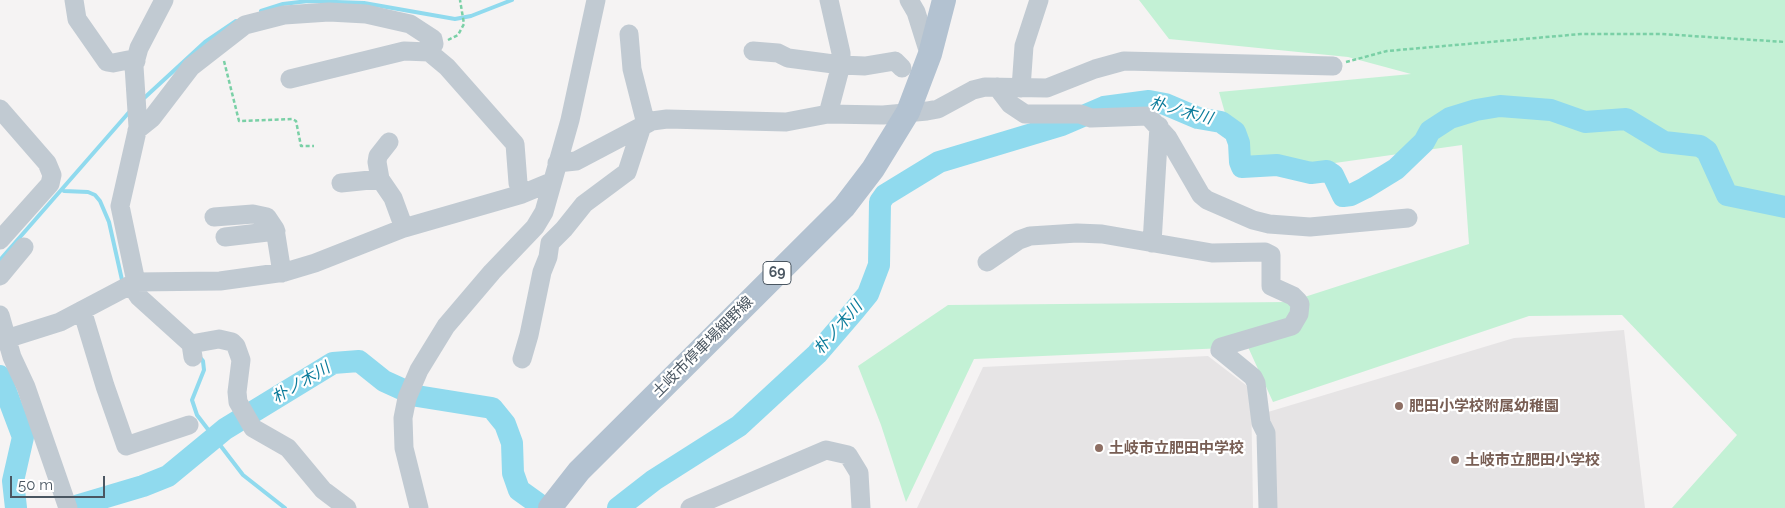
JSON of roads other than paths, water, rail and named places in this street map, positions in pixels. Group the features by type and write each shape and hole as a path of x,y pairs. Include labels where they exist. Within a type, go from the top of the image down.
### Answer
{"main road":[{"name":"土岐市停車場細野線","path":"550,508 579,471 844,207 873,169 908,112 930,51 944,0"}],"street":[{"path":"74,0 77,18 108,62 136,61"},
{"path":"164,0 139,48 136,61 137,112 120,206 133,284 143,301 192,351 219,338 232,342 236,346 241,360 237,392 238,402 253,428 288,448 323,490 347,508"},
{"path":"419,508 404,448 402,418 410,391 419,370 446,326 534,227 548,201 551,182 570,120 596,0"},
{"path":"828,114 841,64 841,53 829,0"},
{"path":"908,0 916,12 930,51"},
{"path":"1021,88 1024,46 1039,0"},
{"path":"137,112 152,118 191,68 245,25 256,20 284,15 329,12 366,14 398,20 410,24 433,39 432,48 511,138 515,144 518,183 522,194"},
{"path":"522,359 550,243 584,204 627,172 644,125 632,70 629,34"},
{"path":"290,79 404,51 432,48"},
{"path":"753,51 778,53 788,58 865,66 895,61 902,68"},
{"path":"557,163 576,161 644,125 667,119 786,122 828,114 883,115 938,109 973,90 985,87 1048,88 1095,69 1124,62 1333,66"},
{"path":"997,87 1010,104 1025,114 1080,114 1091,118 1148,116 1160,126 1201,195 1207,200 1253,220 1277,225 1310,227 1408,218"},
{"path":"0,109 47,163 52,175 50,184 0,240"},
{"path":"1152,243 1160,126"},
{"path":"389,142 378,156 380,179 393,198 404,228"},
{"path":"341,183 380,179"},
{"path":"3,340 60,322 133,284 220,281 282,273 316,263 404,228 522,194 551,182"},
{"path":"214,217 263,215 273,223 276,231 282,273"},
{"path":"1268,508 1266,433 1261,423 1256,383 1253,378 1220,350 1222,346 1292,326 1299,314 1300,304 1293,296 1271,286 1271,254 1277,225"},
{"path":"225,237 276,231"},
{"path":"987,262 1019,240 1030,236 1078,233 1102,234 1212,253 1265,252 1271,254"},
{"path":"0,276 24,247"},
{"path":"82,310 105,386 126,446 189,425"},
{"path":"0,315 6,328 3,340 26,387 68,508"},
{"path":"690,508 826,450 848,455 859,473 861,508"}],"waterway":[{"path":"261,11 283,4 308,1 364,3 455,19 471,16 512,0"},
{"path":"142,100 205,42 236,21"},
{"name":"朴ノ木川","path":"618,508 654,480 739,426 817,354 854,311 868,294 879,265 880,202 885,195 939,162 1062,125 1104,107 1149,101 1165,104 1198,118 1221,122 1235,132 1239,143 1242,167 1277,165 1311,173 1327,171 1333,175 1343,196 1351,195 1365,188 1396,169 1424,142 1430,131 1450,118 1476,110 1500,106 1551,110 1585,122 1626,119 1664,142 1700,146 1707,151 1727,195 1785,207"},
{"path":"0,260 131,110"},
{"path":"64,191 88,192 95,195 100,201 109,222 122,280"},
{"path":"199,356 203,361 204,370 192,400 197,415 210,432"},
{"name":"朴ノ木川","path":"69,508 143,486 168,476 225,429 333,363 359,361 384,381 417,396 492,408 505,424 512,443 513,473 519,490 544,508"},
{"path":"0,376 23,437 13,481 16,508"},
{"path":"220,445 243,475 285,508"},
{"name":"朴ノ木川","path":"84,503 85,508"}],"place":[{"name":"肥田小学校附属幼稚園","path":"1399,406"},
{"name":"土岐市立肥田中学校","path":"1099,448"},
{"name":"土岐市立肥田小学校","path":"1455,460"}]}
